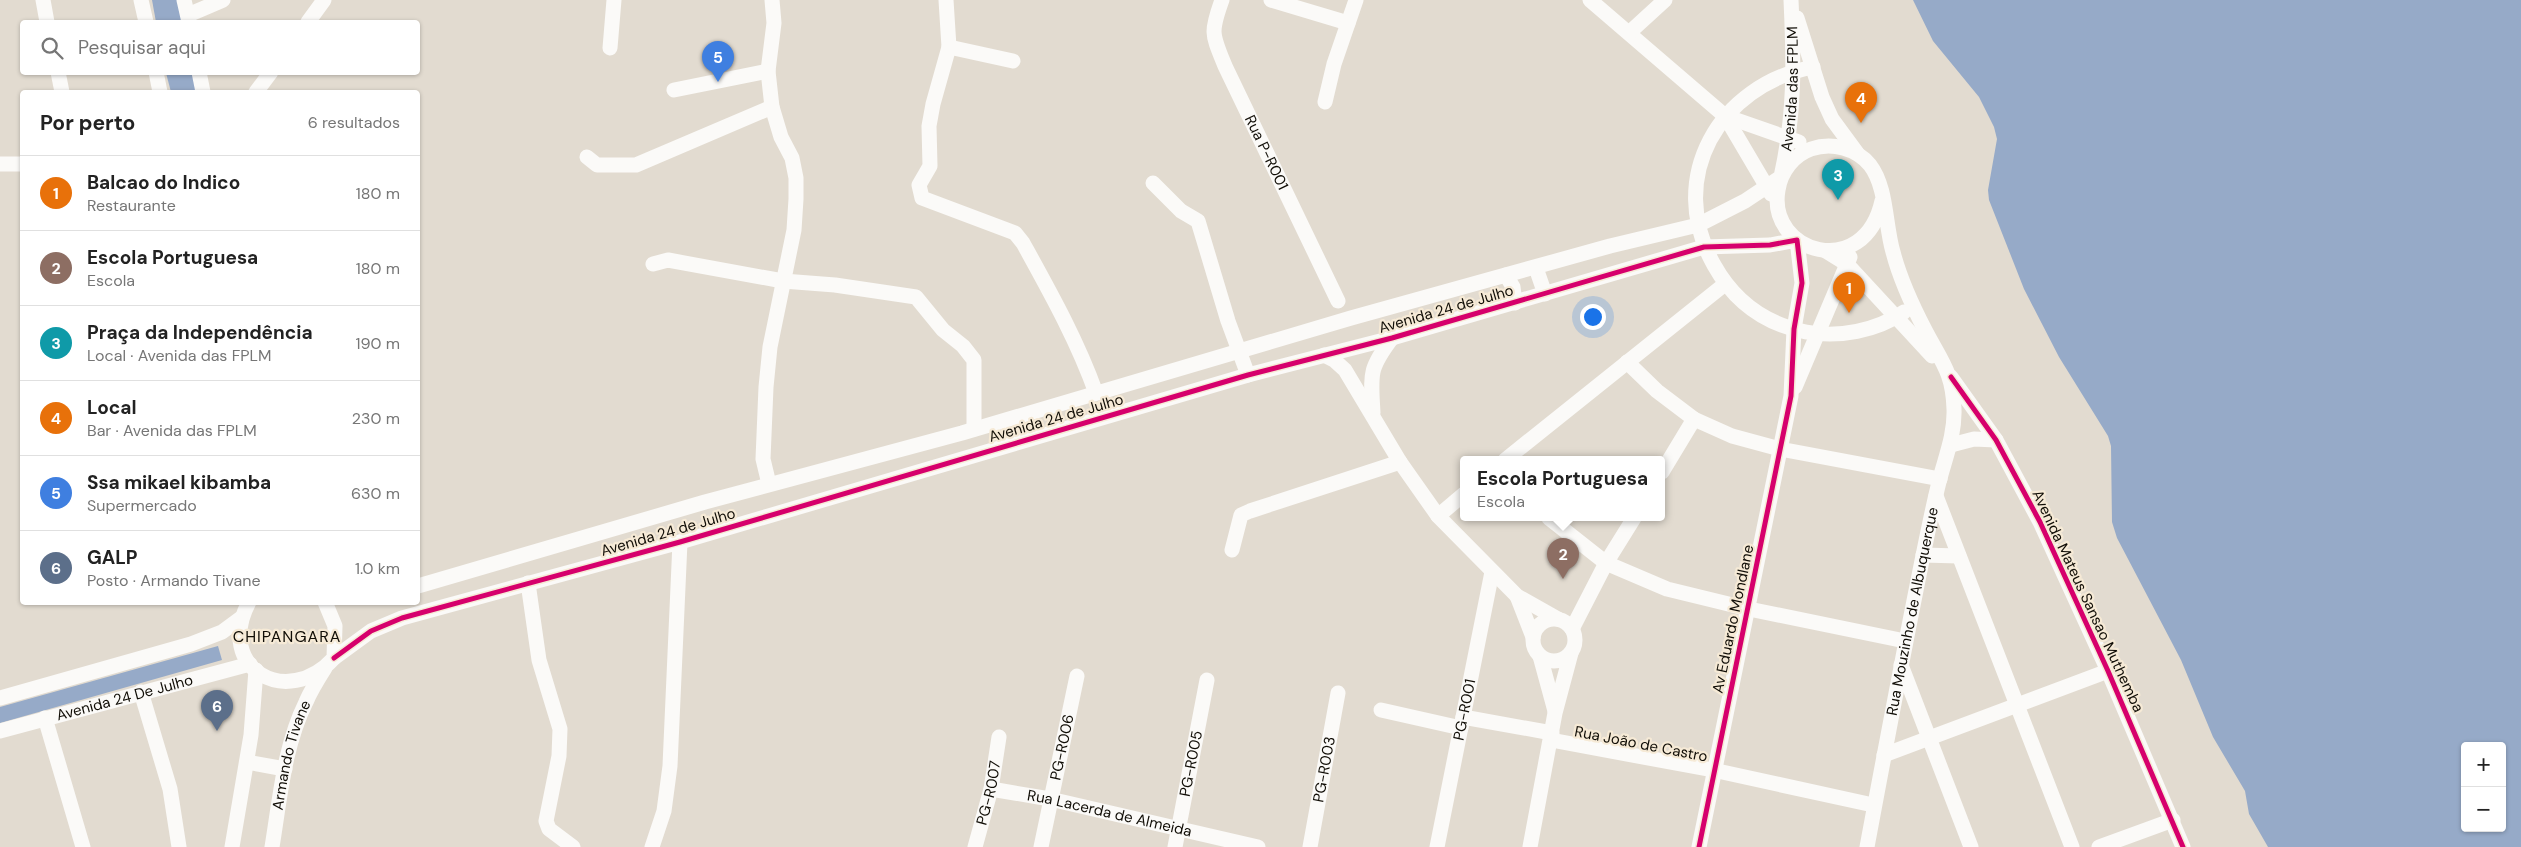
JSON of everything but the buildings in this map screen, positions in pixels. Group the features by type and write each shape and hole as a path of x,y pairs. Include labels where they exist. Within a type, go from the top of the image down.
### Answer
{"street":[{"path":"43,0 47,20"},
{"path":"141,0 146,20"},
{"path":"184,0 188,19 223,0"},
{"path":"309,20 324,0"},
{"path":"610,48 614,0"},
{"path":"769,484 762,458 766,387 770,347 794,230 796,178 792,158 781,137 772,107 768,71 774,23 772,0"},
{"path":"946,0 949,47 929,126 930,166 919,185 919,192 922,198 1015,233 1023,243 1066,323 1082,356 1096,393"},
{"name":"Rua P-R001","path":"1222,0 1212,26 1213,35 1225,66 1338,301"},
{"path":"1271,0 1348,23"},
{"path":"1326,102 1334,64 1356,0"},
{"path":"1590,0 1630,32 1725,116 1777,204 1787,230 1797,240 1811,248 1826,251 1842,250 1857,243 1870,232 1878,218 1882,201"},
{"path":"1630,32 1665,0"},
{"name":"Avenida das FPLM","path":"1791,0 1832,119 1857,154"},
{"name":"Avenida das FPLM","path":"1781,177 1790,140 1794,71 1791,0"},
{"path":"949,47 1013,61"},
{"path":"1813,67 1794,71 1758,86 1725,116 1711,138 1697,175 1698,224 1704,247 1725,284 1740,301 1767,319 1794,330 1818,334 1841,334 1873,328 1913,306"},
{"path":"674,90 768,71"},
{"path":"59,75 62,90"},
{"path":"157,75 160,90"},
{"path":"200,75 203,90"},
{"path":"258,90 270,75"},
{"path":"587,157 597,165 636,165 772,107"},
{"path":"1725,116 1790,140 1818,147 1838,147 1857,154 1868,162 1876,174 1892,251 1913,306 1951,377"},
{"path":"1777,204 1781,177 1796,158 1818,147"},
{"path":"0,164 20,164"},
{"name":"Avenida 24 de Julho","path":"420,585 769,484 968,431 1345,320 1610,246 1698,224 1745,201 1781,177"},
{"path":"1153,183 1181,211 1198,221 1248,375"},
{"path":"1792,396 1794,330 1802,283 1797,240"},
{"name":"Avenida 24 de Julho","path":"330,663 371,630 402,618 680,542 946,462 1248,375 1392,338 1704,247 1770,245 1797,240"},
{"path":"1792,396 1857,243"},
{"path":"1826,251 1847,264 1897,316 1951,377"},
{"path":"652,264 668,260 784,280 835,284 916,297 943,330 963,346 974,360 968,431 969,456"},
{"path":"1536,268 1544,294"},
{"path":"1506,275 1512,287 1515,303"},
{"path":"1510,456 1725,284"},
{"path":"1374,417 1370,374 1377,357 1392,338"},
{"path":"1324,355 1334,360 1344,370 1400,462 1438,516 1517,596 1572,629 1575,641 1555,713 1530,847"},
{"path":"1214,360 1221,383"},
{"path":"1627,362 1657,391 1694,420 1732,436 1780,449 1940,480"},
{"name":"Avenida Mateus Sansao Muthemba","path":"1951,377 1996,440 2040,522 2108,670 2183,847"},
{"name":"Rua Mouzinho de Albuquerque","path":"1868,845 1873,805 1905,641 1936,496 1951,445 1954,411 1951,377"},
{"name":"Av Eduardo Mondlane","path":"1699,847 1713,770 1749,609 1792,396"},
{"path":"1665,467 1694,420"},
{"path":"940,439 946,462"},
{"path":"1951,445 1974,439 1996,440"},
{"path":"1232,550 1241,515 1400,462"},
{"path":"1936,496 2072,847"},
{"path":"1438,516 1460,497"},
{"path":"1553,521 1606,563 1666,589 1749,609 1905,641"},
{"path":"1572,629 1606,563 1632,521"},
{"path":"652,847 664,811 670,766 680,542"},
{"path":"1923,555 1960,556"},
{"name":"PG-R001","path":"1437,847 1492,572"},
{"path":"528,583 539,660 560,729 559,756 546,821 549,829 573,847"},
{"path":"1517,596 1533,637"},
{"path":"248,605 241,618 238,635 242,651 253,667 268,678 283,682 298,681 330,663 335,626 327,605"},
{"path":"0,698 199,642 222,632 241,618"},
{"path":"1555,713 1540,656 1533,644 1533,637 1535,631 1544,621 1558,619"},
{"path":"1540,656 1546,660 1560,660 1571,652"},
{"name":"Armando Tivane","path":"272,847 285,769 305,702 330,663"},
{"path":"1901,663 1928,740 1971,847"},
{"path":"232,847 247,762 254,706 253,667"},
{"name":"Avenida 24 De Julho","path":"0,731 141,692 253,667"},
{"path":"1884,755 2018,706 2108,670"},
{"name":"PG-R006","path":"1042,847 1050,799 1077,676"},
{"name":"PG-R005","path":"1175,847 1207,680"},
{"path":"141,692 170,789 179,847"},
{"name":"PG-R003","path":"1310,847 1338,693"},
{"name":"Rua João de Castro","path":"1381,710 1552,737 1873,805"},
{"path":"45,718 83,847"},
{"name":"PG-R007","path":"975,847 991,789 999,737"},
{"path":"247,762 285,769"},
{"name":"Rua Lacerda de Almeida","path":"991,789 1050,799 1258,847"},
{"path":"2098,847 2173,820"}],"water":[{"path":"152,0 178,0 182,20 156,20"},
{"path":"1913,0 2521,0 2521,847 2268,847 2249,814 2245,791 2213,737 2181,660 2117,538 2112,522 2111,446 2108,436 2059,357 2024,289 1989,200 1988,190 1997,139 1994,127 1979,97 1933,41"},
{"path":"167,75 193,75 197,90 170,90"},
{"path":"218,646 222,660 0,723 0,707"}],"cycle path":[{"path":"334,658 371,631 402,618 680,542 1248,375 1392,338 1704,247 1770,245 1797,240 1802,283 1794,329 1791,396 1699,847"},
{"path":"1951,377 1996,440 2040,522 2108,671 2183,847"}],"place":[{"name":"Ssa mikael kibamba","path":"718,82"},
{"name":"Local","path":"1861,123"},
{"name":"Praça da Independência","path":"1838,200"},
{"name":"Balcao do Indico","path":"1849,313"},
{"name":"Escola Portuguesa","path":"1563,579"},
{"name":"GALP","path":"217,731"}],"district":[{"name":"CHIPANGARA","path":"287,636"}]}
